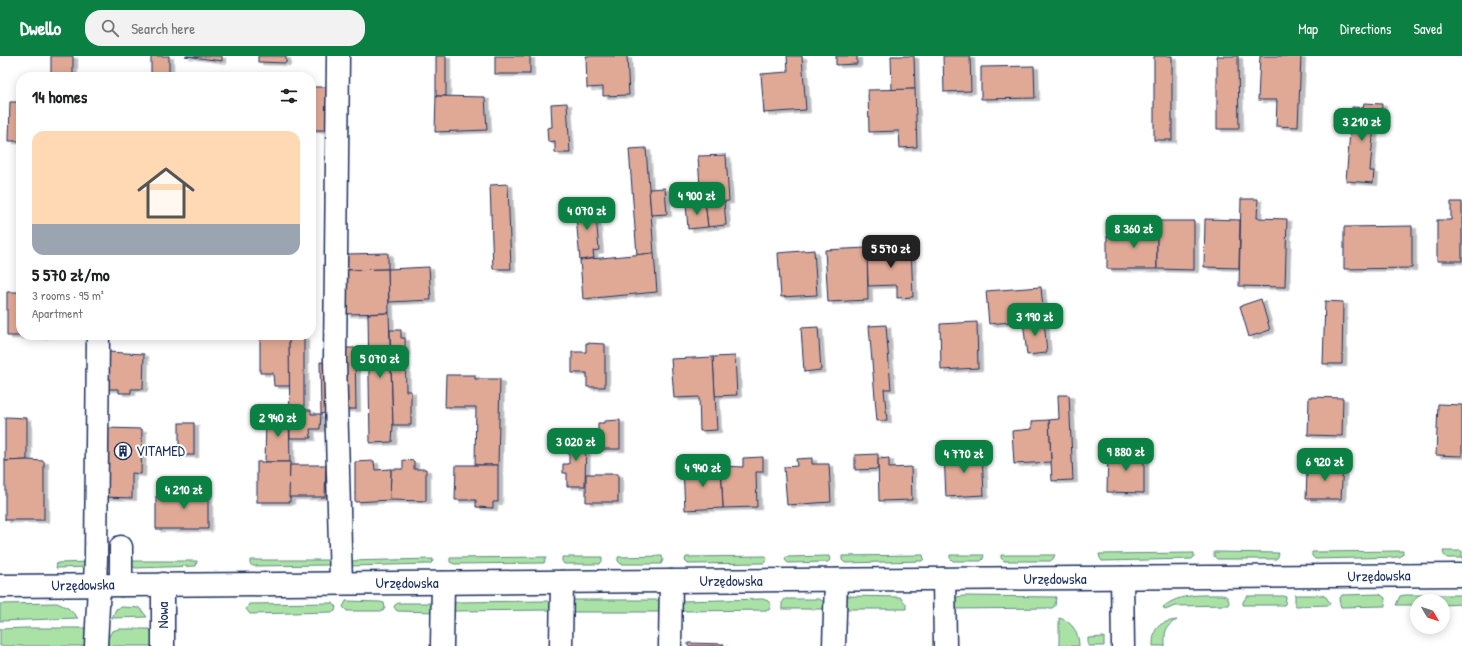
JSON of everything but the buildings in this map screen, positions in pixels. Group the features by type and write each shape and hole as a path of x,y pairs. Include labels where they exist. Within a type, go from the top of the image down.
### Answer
{"street":[{"path":"338,56 335,361 341,583"},
{"path":"96,646 98,340"},
{"path":"121,548 121,585"},
{"name":"Urzędowska","path":"0,586 1462,575"},
{"path":"1122,578 1123,646"},
{"path":"944,579 945,646"},
{"path":"834,646 836,580"},
{"path":"670,646 671,581"},
{"path":"560,646 562,582"},
{"path":"442,646 443,583"},
{"name":"Nowa","path":"163,584 163,646"}],"green space":[{"path":"1403,551 1403,554 1400,557 1315,559 1312,556 1312,552"},
{"path":"1443,551 1462,551 1462,558 1447,558"},
{"path":"1214,552 1279,553 1276,559 1217,559 1214,556"},
{"path":"1194,553 1194,557 1192,559 1102,561 1099,554"},
{"path":"923,555 924,559 922,561 845,563 842,560 842,556"},
{"path":"950,555 984,555 981,561 953,561 950,558"},
{"path":"1001,555 1055,555 1050,561 1004,561 1001,558"},
{"path":"662,556 663,560 661,564 621,564 618,561 618,557"},
{"path":"766,556 767,559 764,563 688,564 685,561 686,557"},
{"path":"829,556 830,560 828,562 788,563 785,560 786,557"},
{"path":"546,557 544,563 454,564 450,562 450,558"},
{"path":"562,557 602,557 602,561 600,564 564,564"},
{"path":"433,559 430,564 349,566 346,561"},
{"path":"250,560 331,560 331,563 329,565 253,566 250,564"},
{"path":"131,561 197,561 196,566 135,568 132,566"},
{"path":"90,562 90,567 56,568 57,563"},
{"path":"1380,594 1385,598 1385,606 1341,607 1339,600 1342,595"},
{"path":"1199,595 1222,595 1228,598 1229,605 1176,606 1165,610 1163,607 1170,602 1184,597"},
{"path":"1295,595 1322,595 1326,597 1330,603 1329,605 1295,606"},
{"path":"1410,595 1410,605 1396,605 1400,596"},
{"path":"1450,595 1462,595 1462,604 1450,605"},
{"path":"1247,596 1286,597 1284,605 1243,605 1243,602"},
{"path":"844,597 900,597 906,604 906,609 841,609"},
{"path":"957,597 1056,597 1055,606 1052,608 951,609 952,601"},
{"path":"763,599 768,601 771,605 769,610 680,611 680,602 682,601"},
{"path":"785,599 819,599 826,603 828,609 782,609 782,603"},
{"path":"570,600 661,600 662,612 568,612"},
{"path":"346,601 380,602 384,603 385,608 383,611 347,611 343,607"},
{"path":"547,601 552,604 551,610 454,611 451,609 453,604 457,602"},
{"path":"57,603 68,608 78,618 0,621 0,604"},
{"path":"333,603 336,607 335,611 333,612 250,614 246,609 249,604"},
{"path":"398,603 434,603 435,612 397,611 394,607"},
{"path":"122,607 140,608 147,617 112,618 116,609"},
{"path":"1059,618 1068,622 1074,628 1078,637 1079,646 1059,646"},
{"path":"1177,620 1167,627 1165,646 1153,646 1154,634 1158,627 1166,622"},
{"path":"86,628 84,646 0,646 0,629"},
{"path":"119,629 149,629 152,632 152,646 108,646 108,638 112,631"},
{"path":"1104,637 1104,646 1088,646 1088,638"}],"place":[{"name":"VITAMED","path":"123,451"}]}
